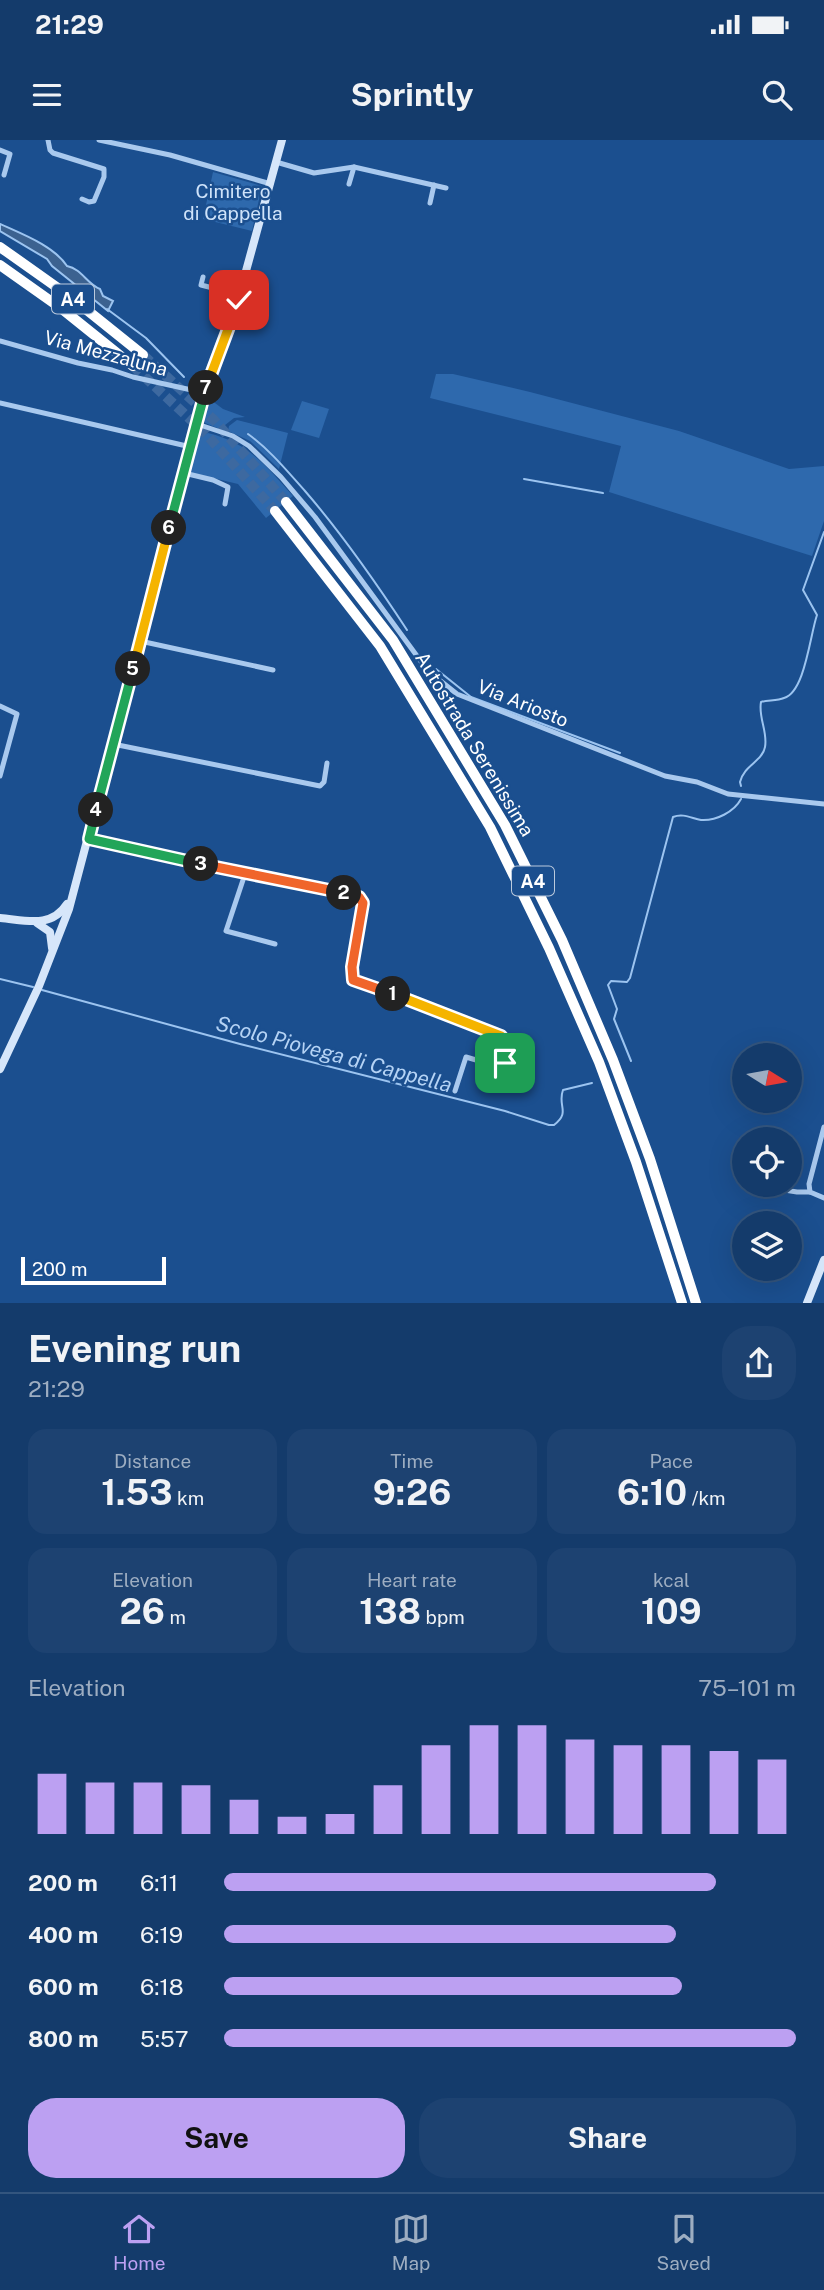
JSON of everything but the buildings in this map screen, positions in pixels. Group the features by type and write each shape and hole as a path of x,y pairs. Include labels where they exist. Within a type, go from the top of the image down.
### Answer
{"highway":[{"name":"A4","path":"0,247 72,298 142,355"},
{"name":"A4","path":"0,265 62,309 133,366"},
{"name":"Autostrada Serenissima","path":"286,502 393,640 505,825 562,940 613,1060 650,1159 696,1303"},
{"name":"Autostrada Serenissima","path":"275,511 380,646 490,827 549,948 599,1062 636,1162 681,1303"}],"main road":[{"path":"0,1069 50,961 73,896 205,393 240,295 282,140"},
{"path":"49,925 73,896"},
{"path":"0,918 49,925 57,923 62,930"},
{"path":"49,925 52,941 50,961"},
{"path":"807,1303 824,1261"}],"street":[{"path":"48,140 50,150 54,153 103,169 104,177 94,201 82,199"},
{"path":"99,140 170,155 271,184"},
{"path":"0,150 10,154 4,175"},
{"path":"276,163 314,173 354,167 446,188"},
{"path":"349,184 354,167"},
{"path":"430,203 434,185"},
{"path":"203,277 201,285 240,295"},
{"name":"Via Mezzaluna","path":"0,341 133,377 205,393"},
{"path":"0,403 191,447"},
{"name":"Via Ariosto","path":"197,424 233,436 249,446 281,477 315,517 428,671 447,688 484,706 665,776 697,782 727,794 824,804"},
{"path":"184,473 213,480 228,487 225,504"},
{"path":"140,641 274,670"},
{"path":"0,706 17,714 0,776"},
{"path":"113,744 320,786 324,782 327,763"},
{"path":"89,839 363,899 352,967 353,980 505,1039 508,1049 503,1068 466,1057 454,1091"},
{"path":"245,874 226,931 275,944"},
{"path":"810,1192 811,1174 824,1127"},
{"path":"802,1192 810,1192 824,1198"}],"green space":[{"name":"Cimitero di Cappella","path":"213,172 262,186 252,231 203,219"},
{"path":"436,374 453,374 530,392 679,431 789,469 824,466 824,521 812,556 609,492 621,446 430,398"},
{"path":"207,397 223,409 245,417 234,418 220,429 205,423 202,414"},
{"path":"302,401 329,409 319,438 291,430"},
{"path":"237,420 288,433 279,469 250,441 228,431 229,426"},
{"path":"208,433 246,449 293,496 266,518 238,484 188,472 195,443"}],"shaded area":[{"path":"0,224 46,247 67,266 81,273 100,289 103,296 113,301 108,311 47,259 0,231"}],"waterway":[{"path":"107,309 146,338 184,377"},
{"path":"248,434 278,461 319,508 407,630"},
{"path":"524,479 603,493"},
{"name":"Scolo Piovega di Cappella","path":"741,786 742,776 765,747 761,702 781,699 791,694 806,662 817,615 803,590 824,532"},
{"path":"436,669 471,697 620,753"},
{"name":"Scolo Piovega di Cappella","path":"631,1061 614,1019 617,1009 608,985 611,981 627,982 630,978 673,817 713,819 729,812 741,799"},
{"name":"Scolo Piovega di Cappella","path":"0,979 33,987"},
{"name":"Scolo Piovega di Cappella","path":"42,990 240,1044 505,1111 549,1125 554,1125 562,1116 563,1090 592,1083"}],"tunnel":[{"path":"143,355 214,420 286,502"},
{"path":"133,366 205,433 275,511"}],"route":[{"path":"239,300 205,393 89,839 363,899 351,975 353,980 501,1036 508,1044 505,1063"}]}
